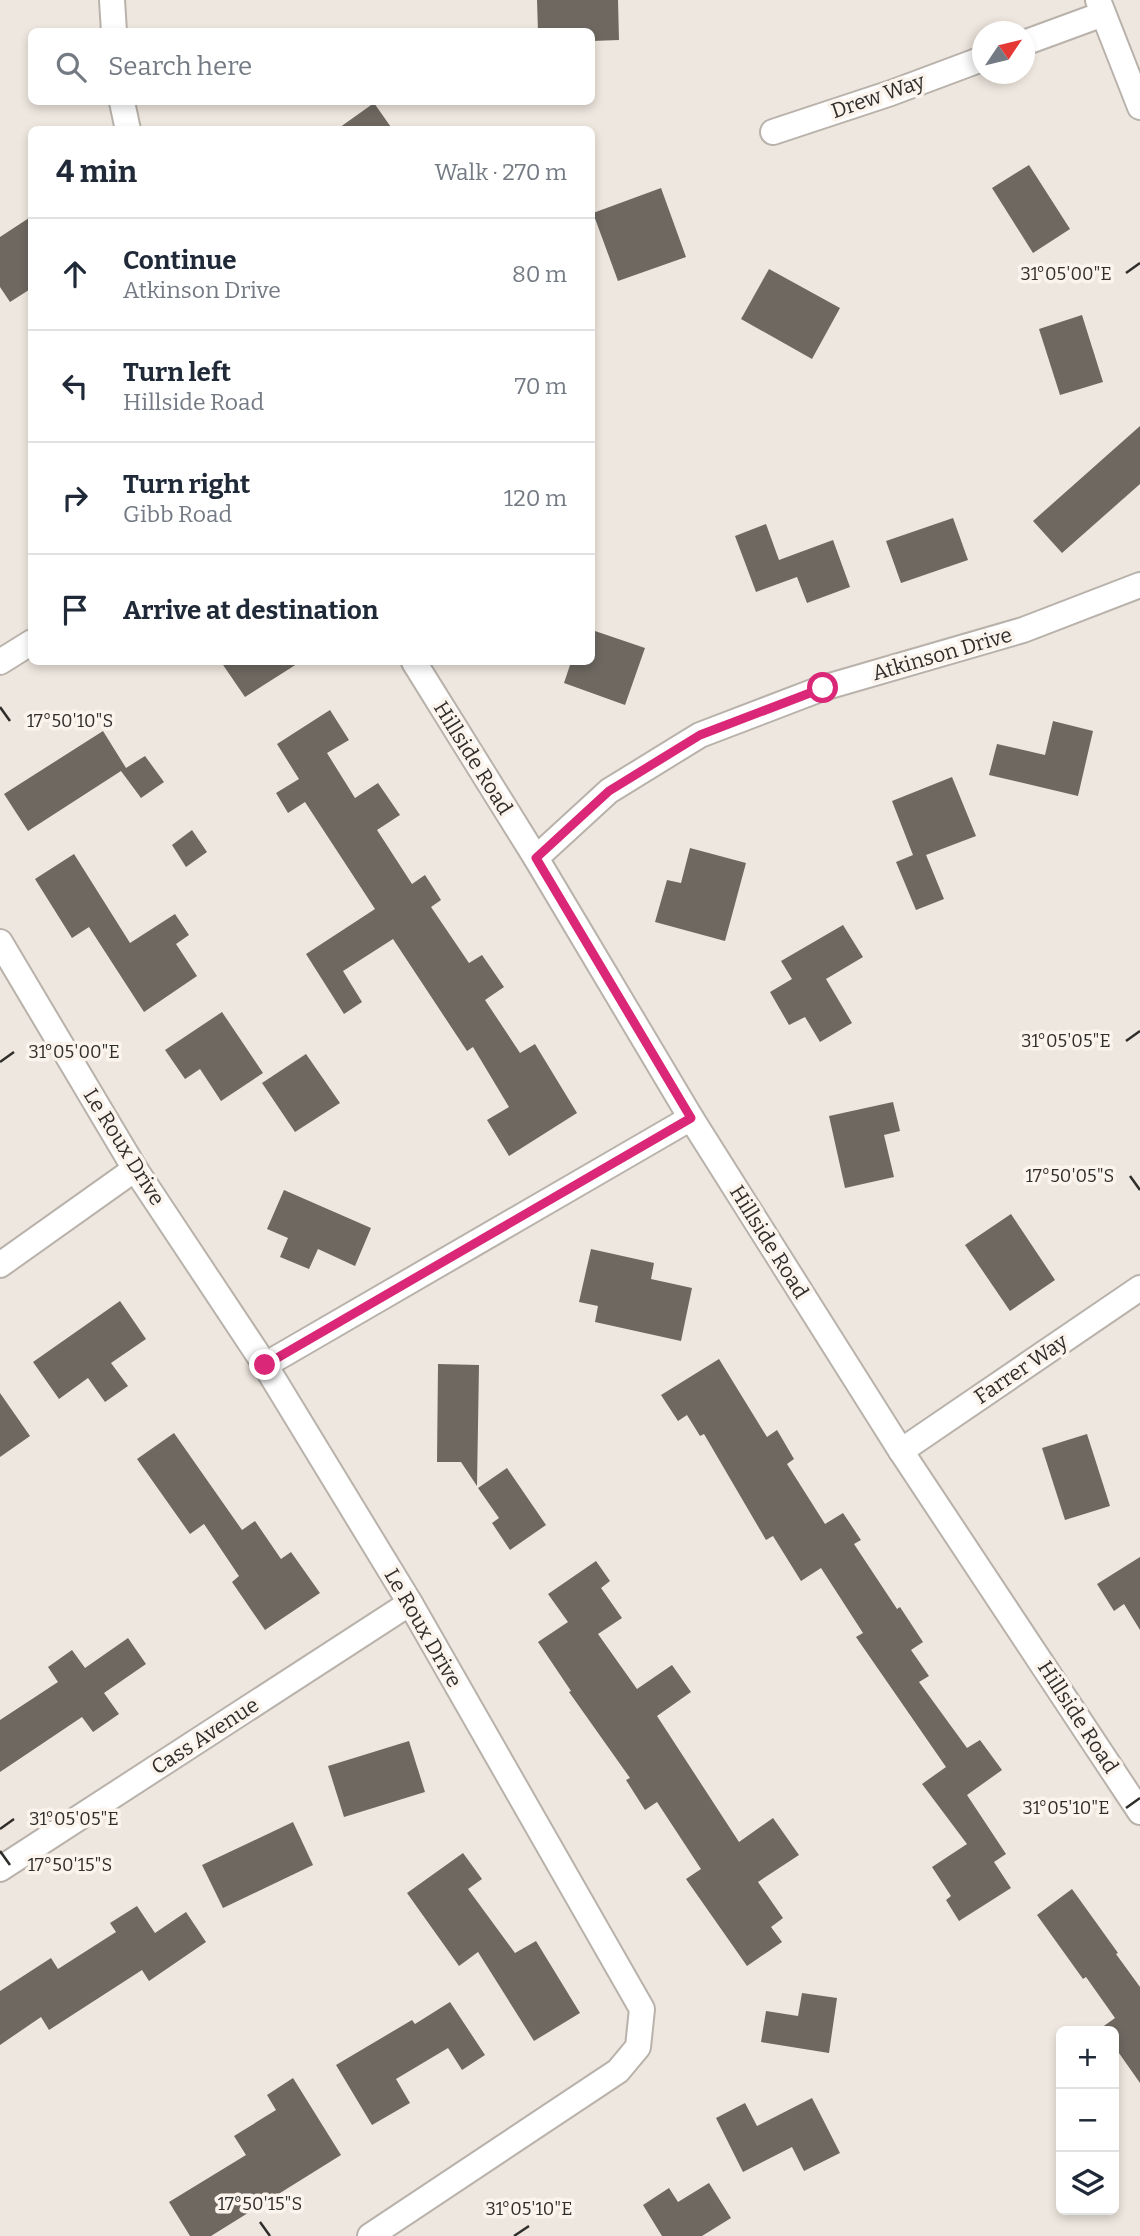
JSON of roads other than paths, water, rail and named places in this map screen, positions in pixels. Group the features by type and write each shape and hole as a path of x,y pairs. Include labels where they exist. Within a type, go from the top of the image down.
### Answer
{"street":[{"path":"112,0 114,28"},
{"path":"1035,38 1101,7 1140,107"},
{"name":"Drew Way","path":"773,132 972,63"},
{"path":"123,105 127,126"},
{"name":"Atkinson Drive","path":"536,858 609,791 700,735 823,688 1023,630 1140,585"},
{"path":"0,662 28,644"},
{"name":"Hillside Road","path":"416,665 536,858 691,1118 901,1451 1140,1812"},
{"name":"Le Roux Drive","path":"0,942 135,1169 265,1365 410,1603 642,2009 638,2047 618,2071 370,2236"},
{"path":"265,1365 691,1118"},
{"path":"0,1265 135,1169"},
{"name":"Farrer Way","path":"901,1451 1140,1288"},
{"name":"Cass Avenue","path":"0,1869 410,1603"}]}
